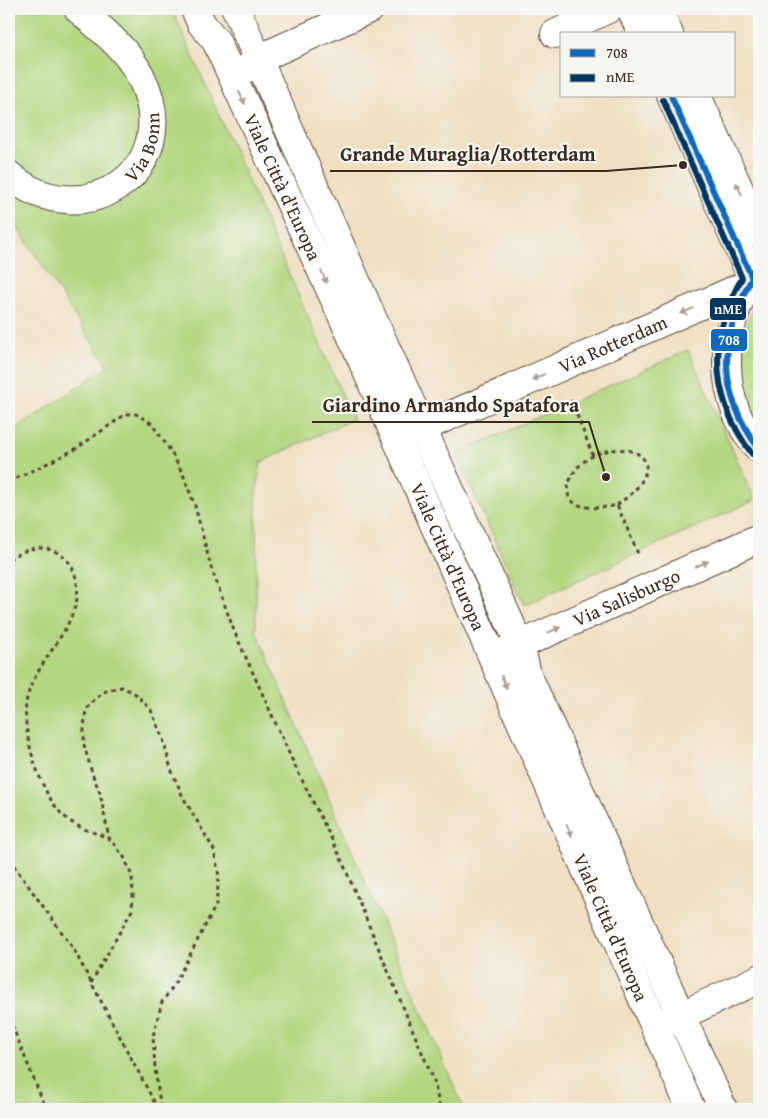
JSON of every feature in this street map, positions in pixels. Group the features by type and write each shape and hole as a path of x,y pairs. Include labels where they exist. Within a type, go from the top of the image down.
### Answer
{"street":[{"name":"Via Bonn","path":"9,175 29,189 49,196 66,199 88,197 109,191 128,179 140,165 150,143 153,129 152,114 147,92 140,75 118,46 78,9"},
{"name":"Viale Città d'Europa","path":"195,9 202,23 216,41 351,335 691,1109"},
{"name":"Viale Città d'Europa","path":"236,9 520,645 527,674 723,1109"},
{"path":"230,71 261,65 267,55 369,9"},
{"path":"555,34 608,9"},
{"path":"631,9 641,32"},
{"path":"658,9 668,32"},
{"path":"672,98 753,278 735,311 727,354 728,377 736,411 759,449"},
{"path":"698,98 759,233"},
{"name":"Via Rotterdam","path":"396,439 753,278"},
{"name":"Via Salisburgo","path":"493,657 759,538"},
{"path":"655,1028 759,978"}],"path":[{"path":"571,400 593,456"},
{"path":"9,482 74,450 126,414 136,414 151,423 170,450 183,474 195,506 211,566 234,631 294,764 340,856 434,1081 440,1109"},
{"path":"616,449 633,450 643,457 646,470 640,483 630,495 617,504 608,507 589,508 576,504 570,499 567,492 572,476 581,464 593,456 616,449"},
{"path":"617,504 639,556"},
{"path":"9,559 23,551 41,548 58,553 69,561 74,572 79,586 76,604 67,626 35,678 28,695 24,714 26,734 49,797 63,816 76,826 109,838"},
{"path":"91,983 132,910 133,894 132,876 124,856 109,838 100,793 84,745 84,728 86,709 95,699 107,690 122,687 136,694 150,710 163,739 171,769 183,797 214,850 219,876 216,905 174,985 162,1002 153,1036 159,1109"},
{"path":"9,859 73,948 159,1109"},
{"path":"9,1018 46,1109"},
{"path":"9,1102 12,1109"}],"green space":[{"path":"9,9 172,9 353,419 261,462 256,495 256,631 464,1109 9,1109 9,433 108,367 9,214"},
{"path":"759,302 759,425 746,392 742,358 747,325"},
{"path":"688,350 755,500 524,605 456,454"}],"transit line":[{"name":"708","path":"672,98 752,278 733,322 728,344 727,365 729,386 735,407 745,428 759,449"},
{"name":"nME","path":"663,100 742,278 723,323 719,345 718,368 721,389 728,411 738,433 752,454"}],"place":[{"name":"Grande Muraglia/Rotterdam","path":"683,165"},
{"name":"Giardino Armando Spatafora","path":"606,477"}]}
